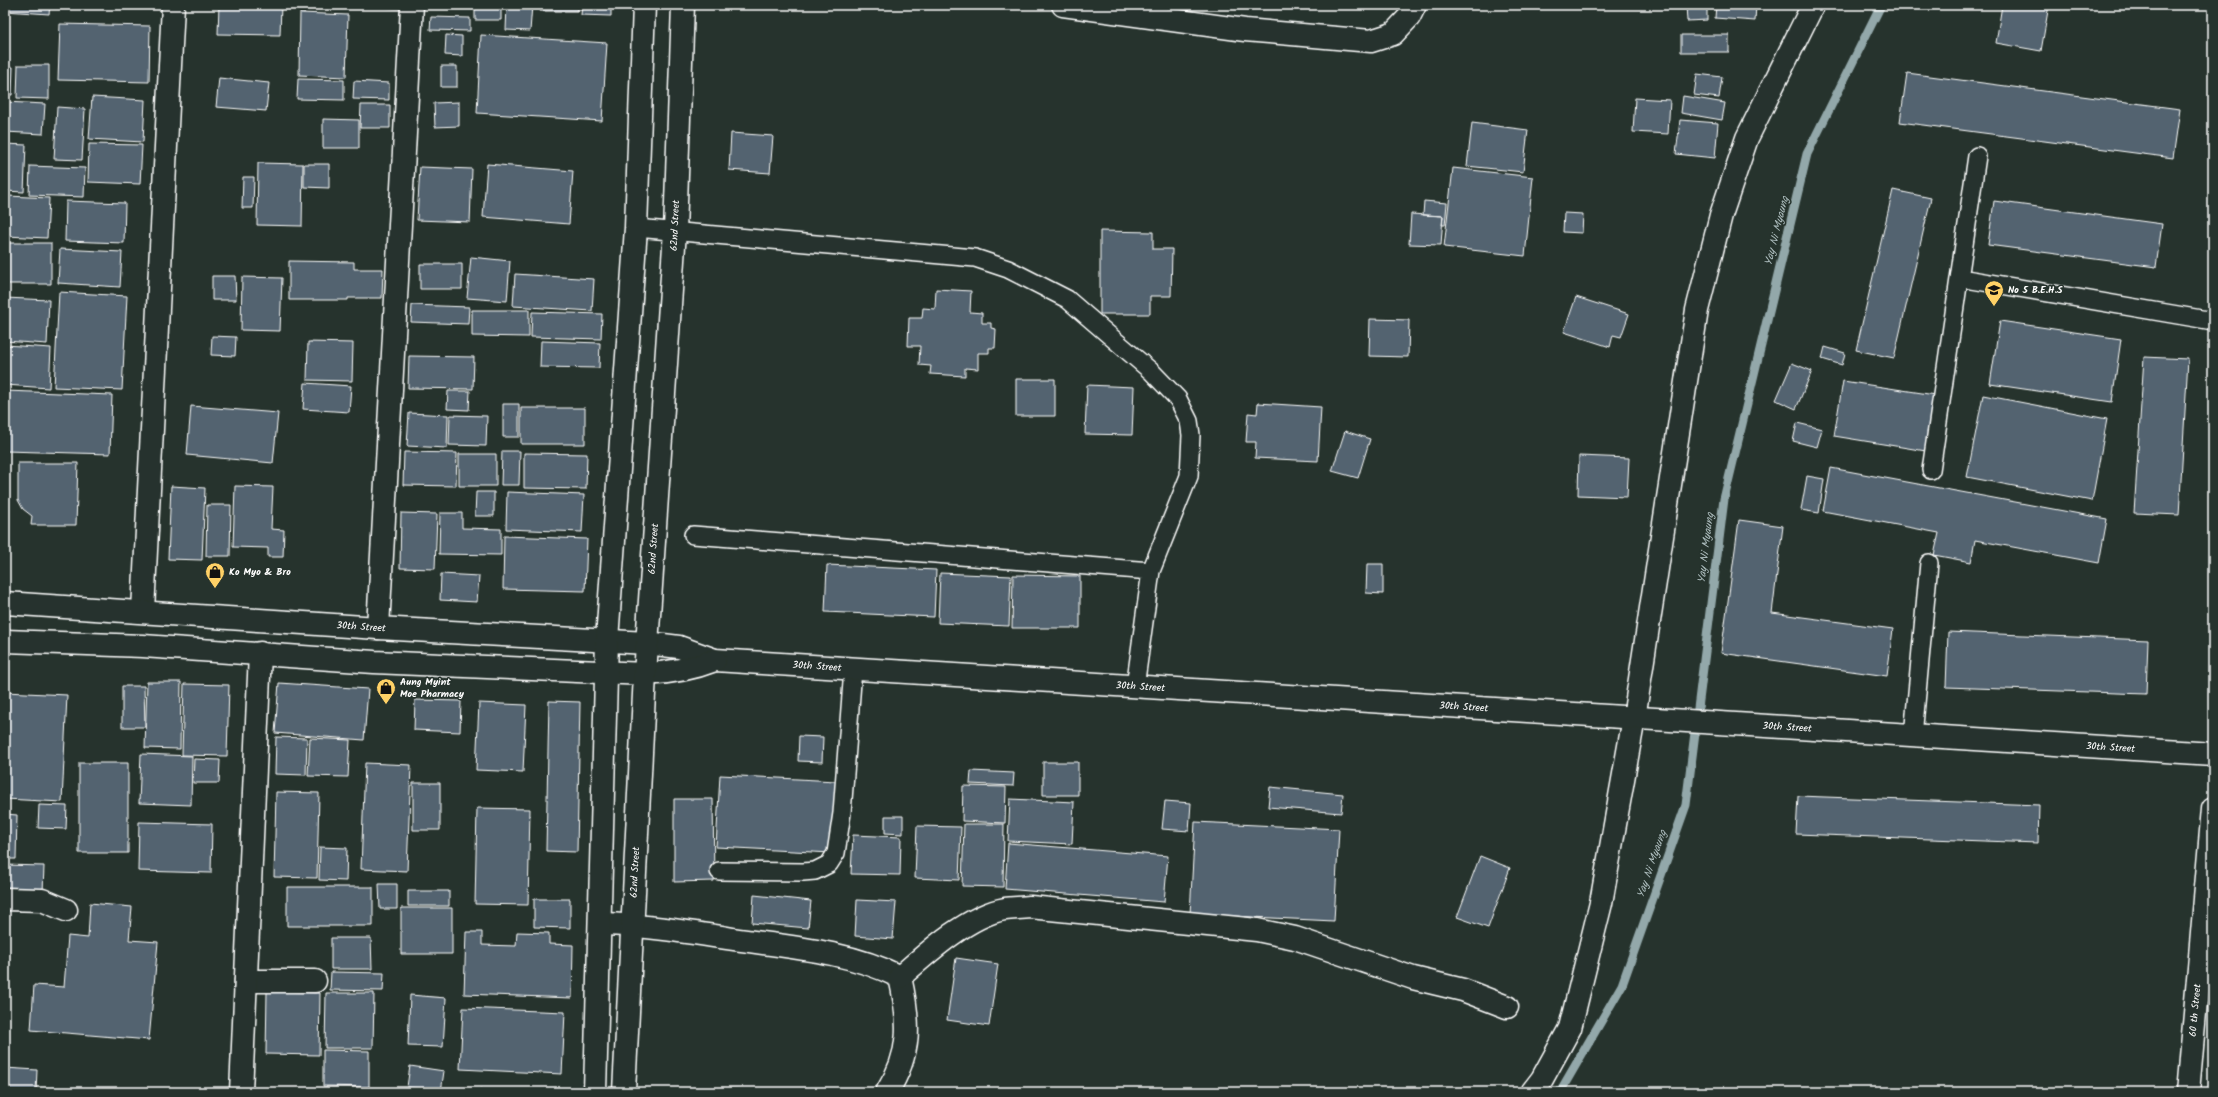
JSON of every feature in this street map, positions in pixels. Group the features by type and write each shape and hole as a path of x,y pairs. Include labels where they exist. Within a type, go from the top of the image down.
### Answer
{"main road":[{"path":"144,611 173,5"},
{"path":"378,628 412,5"},
{"path":"595,1092 601,924 607,640 636,228 644,5"},
{"name":"62nd Street","path":"624,1092 634,924 645,674 675,231 683,5"},
{"path":"1076,6 1245,30 1371,41 1393,34 1409,17 1415,5"},
{"path":"1532,1092 1542,1079 1570,1028 1601,903 1642,718 1697,310 1721,215 1747,138 1813,5"},
{"name":"30th Street","path":"5,603 144,611 378,628 647,643 679,647 715,660 2213,754"},
{"name":"30th Street","path":"5,641 142,646 374,662 606,673 663,674 715,660"},
{"path":"241,1092 260,653"},
{"name":"60 th Street","path":"2188,1092 2213,808"},
{"path":"5,899 42,900 66,910"},
{"path":"900,977 932,948 954,932 1004,909 1030,907 1257,930 1287,936 1413,978 1462,990 1507,1007"},
{"path":"601,924 634,924 854,958 878,966 900,977 908,1010 906,1053 899,1074 887,1092"},
{"path":"246,981 314,981"}],"lane":[{"path":"1931,470 1977,156"},
{"path":"636,228 975,258 1008,269 1067,299 1152,372 1178,399 1188,421 1191,435 1189,476 1151,571 1134,687"},
{"path":"1960,278 2213,321"},
{"path":"693,534 1151,571"},
{"path":"1913,736 1929,563"},
{"path":"719,871 803,872 815,871 829,864 836,853 842,813 853,669"}],"building":[{"path":"5,5 50,5 49,14 5,11"},
{"path":"77,5 113,5 113,7"},
{"path":"219,5 281,5 280,35 218,34"},
{"path":"353,5 406,5 406,9"},
{"path":"475,5 501,5 501,20 475,20"},
{"path":"507,5 532,5 530,31 506,30"},
{"path":"540,5 578,5 578,11 540,11"},
{"path":"582,5 611,5 611,16 581,15"},
{"path":"1686,5 1707,5 1707,20 1687,21"},
{"path":"1716,5 1756,5 1755,21 1715,18"},
{"path":"2002,5 2049,5 2041,51 1996,43"},
{"path":"300,13 348,15 346,77 299,75"},
{"path":"431,17 470,18 470,31 430,30"},
{"path":"60,24 150,26 149,82 58,80"},
{"path":"446,35 462,36 462,56 445,55"},
{"path":"481,35 607,43 602,121 477,113"},
{"path":"1681,35 1729,35 1729,52 1681,52"},
{"path":"18,65 49,65 49,99 17,98"},
{"path":"441,66 457,66 457,87 441,87"},
{"path":"5,67 13,67 12,95 5,95"},
{"path":"1907,73 2180,109 2173,158 1900,122"},
{"path":"1697,74 1722,77 1719,98 1694,95"},
{"path":"219,78 269,83 266,111 216,107"},
{"path":"298,79 344,80 344,100 297,99"},
{"path":"354,81 389,83 389,100 353,99"},
{"path":"1683,96 1725,103 1722,120 1681,113"},
{"path":"92,97 145,100 143,142 89,139"},
{"path":"1635,98 1670,100 1668,134 1633,132"},
{"path":"5,102 45,104 43,134 5,132"},
{"path":"459,102 459,126 435,127 434,103"},
{"path":"361,105 390,105 390,128 360,128"},
{"path":"57,107 85,109 82,160 54,159"},
{"path":"323,119 359,120 359,148 323,148"},
{"path":"1680,120 1718,123 1715,158 1676,154"},
{"path":"1472,123 1528,130 1523,172 1467,166"},
{"path":"731,133 773,136 770,173 729,170"},
{"path":"5,144 26,145 24,192 5,191"},
{"path":"89,144 142,145 140,184 88,182"},
{"path":"258,163 303,164 302,226 257,225"},
{"path":"304,164 329,164 329,188 304,187"},
{"path":"487,164 573,171 569,224 483,217"},
{"path":"30,166 85,168 84,197 29,195"},
{"path":"420,167 472,169 470,222 417,220"},
{"path":"1453,168 1533,177 1525,256 1444,247"},
{"path":"243,177 254,177 253,208 242,208"},
{"path":"1893,190 1931,198 1894,358 1856,350"},
{"path":"8,196 49,198 47,238 6,236"},
{"path":"66,201 125,203 124,243 65,241"},
{"path":"1424,201 1447,203 1445,225 1442,225 1443,216 1423,215"},
{"path":"1994,201 2162,224 2156,267 1988,245"},
{"path":"1564,213 1583,214 1582,233 1563,232"},
{"path":"1411,214 1443,216 1441,245 1409,244"},
{"path":"1100,231 1153,232 1153,249 1172,249 1171,296 1150,296 1150,314 1100,314"},
{"path":"5,243 51,243 51,284 5,284"},
{"path":"60,249 122,252 120,287 58,283"},
{"path":"471,257 510,261 507,301 467,298"},
{"path":"289,261 354,262 354,269 383,269 382,298 348,298 348,300 289,300"},
{"path":"420,264 462,264 462,289 420,289"},
{"path":"515,274 594,279 592,311 513,306"},
{"path":"212,276 235,276 236,300 212,300"},
{"path":"242,277 282,278 280,331 241,330"},
{"path":"936,289 971,291 970,312 982,313 982,323 991,323 991,328 996,329 995,348 989,348 989,353 978,353 978,369 965,368 965,376 930,374 931,366 919,365 920,346 908,346 909,318 922,318 923,308 935,309"},
{"path":"59,292 127,296 122,390 54,387"},
{"path":"1576,297 1629,314 1621,337 1613,335 1610,347 1564,332"},
{"path":"5,298 49,300 47,344 5,341"},
{"path":"412,305 469,307 468,324 411,322"},
{"path":"472,310 529,310 529,337 472,336"},
{"path":"532,312 602,314 601,339 531,337"},
{"path":"1370,319 1409,320 1408,357 1369,356"},
{"path":"2000,321 2121,339 2112,402 1990,384"},
{"path":"212,336 236,337 235,356 211,355"},
{"path":"541,341 600,343 599,368 540,367"},
{"path":"308,342 353,343 352,381 307,380"},
{"path":"5,345 51,348 49,388 5,385"},
{"path":"1825,347 1845,353 1842,365 1822,359"},
{"path":"409,356 474,357 473,389 408,388"},
{"path":"2144,357 2188,359 2179,515 2134,513"},
{"path":"1792,363 1812,371 1796,409 1776,400"},
{"path":"1016,379 1055,379 1055,416 1016,416"},
{"path":"1843,381 1935,395 1926,451 1834,436"},
{"path":"305,383 351,386 349,412 303,409"},
{"path":"1087,385 1134,387 1132,435 1085,434"},
{"path":"5,391 112,395 110,454 5,451"},
{"path":"448,391 470,391 469,410 447,409"},
{"path":"1983,395 2107,419 2092,501 1967,477"},
{"path":"1258,403 1321,407 1318,461 1255,458 1256,442 1246,442 1248,413 1257,414"},
{"path":"503,404 519,404 519,437 503,437"},
{"path":"191,406 278,413 273,463 187,455"},
{"path":"521,408 585,408 585,444 521,444"},
{"path":"409,413 448,415 447,448 407,446"},
{"path":"450,415 487,416 486,446 449,445"},
{"path":"1797,423 1822,429 1817,447 1793,441"},
{"path":"1345,431 1370,439 1358,478 1332,471"},
{"path":"502,451 520,451 519,485 501,485"},
{"path":"404,452 457,453 456,486 403,485"},
{"path":"524,453 587,454 586,489 524,488"},
{"path":"459,454 496,454 496,486 459,486"},
{"path":"1579,456 1629,458 1627,497 1578,495"},
{"path":"18,463 78,463 76,525 31,525 32,516 23,509 18,500"},
{"path":"1831,468 2107,519 2099,563 1975,540 1971,562 1934,555 1939,533 1823,511"},
{"path":"1807,476 1824,479 1819,513 1801,510"},
{"path":"171,486 205,488 202,560 168,559"},
{"path":"235,486 273,487 271,529 284,530 283,557 268,557 268,548 233,547"},
{"path":"476,492 494,492 494,516 475,516"},
{"path":"507,492 584,495 582,532 506,529"},
{"path":"207,505 231,505 230,556 206,556"},
{"path":"401,513 437,514 435,569 400,568"},
{"path":"440,513 462,513 462,528 501,529 501,555 439,554"},
{"path":"1739,520 1783,526 1772,613 1893,629 1887,676 1721,653"},
{"path":"504,536 587,539 585,591 503,589"},
{"path":"1367,564 1383,564 1383,594 1366,593"},
{"path":"827,565 936,570 934,617 825,612"},
{"path":"940,573 1011,576 1009,626 938,623"},
{"path":"441,574 479,576 477,602 440,600"},
{"path":"1013,575 1080,576 1080,628 1012,628"},
{"path":"1948,632 2148,640 2146,694 1946,687"},
{"path":"147,682 181,682 180,749 145,748"},
{"path":"279,683 368,689 364,740 275,733"},
{"path":"184,684 229,685 227,756 182,755"},
{"path":"122,686 144,686 145,727 122,727"},
{"path":"5,692 67,695 62,802 5,799"},
{"path":"415,700 461,701 460,732 414,730"},
{"path":"549,701 580,702 577,852 546,851"},
{"path":"479,703 526,705 523,772 476,770"},
{"path":"799,736 823,737 822,762 798,761"},
{"path":"276,737 307,738 306,775 275,774"},
{"path":"310,738 350,740 348,777 308,776"},
{"path":"141,754 192,756 191,805 139,803"},
{"path":"194,759 220,760 219,783 193,783"},
{"path":"1043,762 1078,762 1078,795 1043,795"},
{"path":"79,763 128,763 128,853 79,853"},
{"path":"365,763 411,765 407,871 361,869"},
{"path":"971,771 1014,773 1013,786 970,784"},
{"path":"720,775 836,781 832,853 716,847"},
{"path":"413,783 440,783 440,830 413,830"},
{"path":"963,786 1006,787 1005,823 962,821"},
{"path":"1270,787 1343,794 1341,813 1268,807"},
{"path":"276,792 319,793 317,878 274,877"},
{"path":"1798,796 2039,805 2038,843 1796,834"},
{"path":"674,799 713,799 714,881 674,882"},
{"path":"1010,799 1074,802 1072,844 1008,841"},
{"path":"1165,801 1191,803 1189,831 1162,829"},
{"path":"39,805 67,806 66,829 38,828"},
{"path":"477,808 530,809 528,905 475,904"},
{"path":"5,814 17,815 16,859 5,859"},
{"path":"885,816 903,816 903,834 885,833"},
{"path":"139,822 212,824 211,873 138,871"},
{"path":"1195,822 1339,829 1334,921 1190,914"},
{"path":"964,824 1004,824 1003,887 962,886"},
{"path":"917,826 961,827 959,880 915,878"},
{"path":"853,835 901,837 900,875 851,874"},
{"path":"1008,843 1168,856 1164,902 1005,889"},
{"path":"320,847 347,848 346,881 319,880"},
{"path":"1480,856 1510,868 1488,928 1457,917"},
{"path":"5,865 44,866 43,892 5,891"},
{"path":"379,884 397,884 397,909 380,909"},
{"path":"287,887 373,887 373,926 287,926"},
{"path":"408,891 449,891 449,906 408,906"},
{"path":"754,895 811,901 808,928 752,923"},
{"path":"534,899 570,899 570,928 534,927"},
{"path":"857,900 896,902 893,939 855,936"},
{"path":"90,903 132,907 129,940 158,942 149,1040 31,1030 34,985 64,987 68,936 88,938"},
{"path":"401,908 452,908 452,954 401,954"},
{"path":"466,932 482,932 482,945 516,946 517,932 549,933 549,944 573,945 572,998 464,994"},
{"path":"331,938 371,938 372,969 331,969"},
{"path":"956,958 998,964 989,1026 947,1020"},
{"path":"331,972 384,973 383,991 330,990"},
{"path":"267,992 320,993 319,1055 266,1054"},
{"path":"326,993 374,993 373,1048 325,1048"},
{"path":"410,995 446,998 443,1047 408,1046"},
{"path":"463,1008 565,1012 562,1074 460,1069"},
{"path":"323,1050 369,1051 369,1087 323,1086"},
{"path":"410,1066 444,1071 441,1092 407,1087"},
{"path":"5,1068 37,1070 36,1092 5,1092"},
{"path":"709,1087 750,1090 750,1092 709,1092"},
{"path":"456,1088 517,1092 456,1092"},
{"path":"789,1089 824,1092 788,1092"}],"waterway":[{"name":"Yay Ni Myaung","path":"1560,1092 1622,985 1686,805 1724,499 1807,154 1881,5"}],"place":[{"name":"No 5 B.E.H.S","path":"1994,307"},
{"name":"Ko Myo & Bro","path":"215,589"},
{"name":"Aung Myint Moe Pharmacy","path":"386,705"}]}
